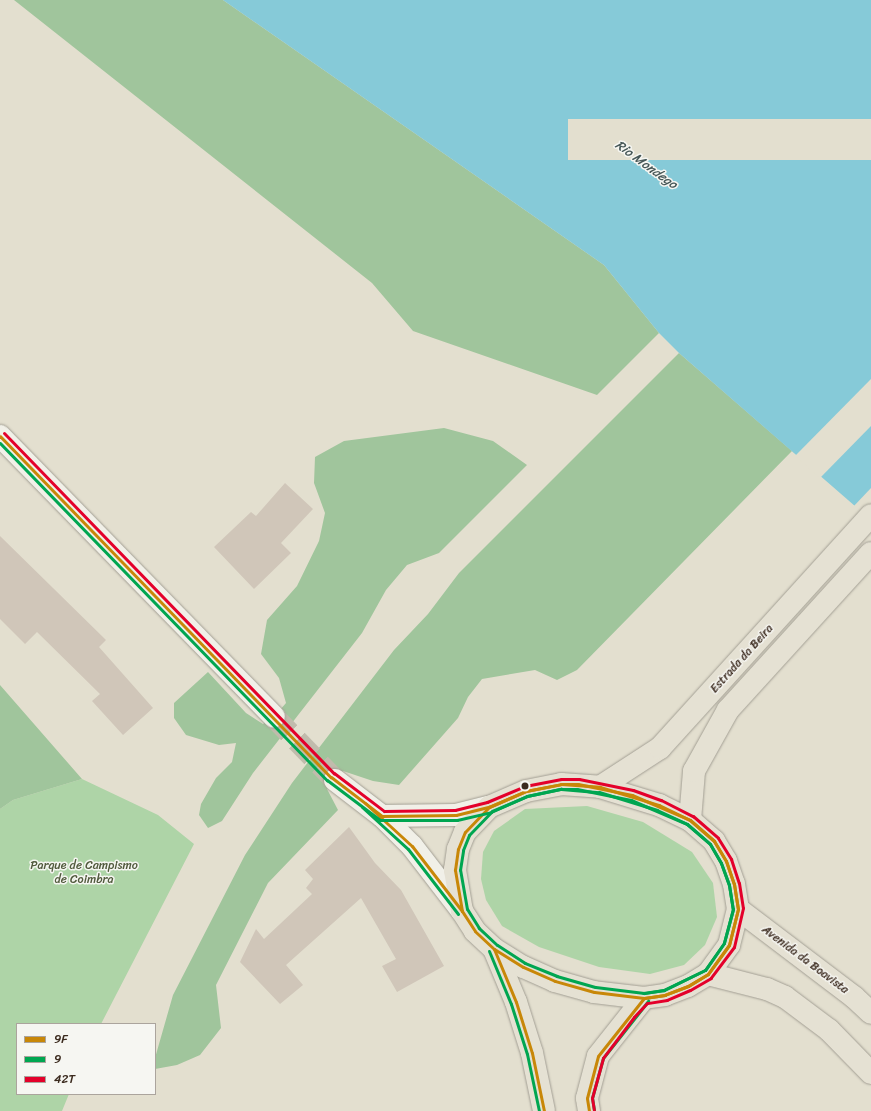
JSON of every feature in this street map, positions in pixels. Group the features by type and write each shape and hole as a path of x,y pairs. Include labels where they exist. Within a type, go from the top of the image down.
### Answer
{"main road":[{"path":"0,436 274,718"},
{"name":"Estrada da Beira","path":"600,787 660,748 871,515"},
{"name":"Estrada da Beira","path":"690,820 694,771 728,710 871,553"},
{"path":"335,780 382,816 412,846 462,911 475,931 494,950 555,981 594,992 644,998 665,995 688,986 708,974 729,945 738,909 734,884 726,861 714,841 690,820 632,795 600,787 561,784 526,790 489,807 456,815 382,816"},
{"path":"462,911 455,870 458,849 465,832 489,807"},
{"name":"Avenida da Boavista","path":"738,909 854,997 871,1013"},
{"path":"494,950 525,1031 544,1111"},
{"path":"708,974 767,989 785,997 829,1030 871,1073"},
{"path":"589,1111 587,1098 598,1056 644,998"}],"green space":[{"path":"14,0 223,0 604,265 659,333 597,395 413,331 372,283"},
{"path":"679,353 792,451 577,670 557,680 535,670 482,679 468,697 458,718 399,785 373,781 343,771 327,789 338,810 268,883 216,985 221,1028 200,1055 177,1065 156,1069 156,1054 173,995 245,855 292,783 394,650 428,614 459,573"},
{"path":"444,428 493,441 527,465 439,553 407,565 386,590 362,633 253,773 222,821 208,828 199,815 201,804 216,778 232,762 236,743 219,745 186,735 174,718 174,703 208,672 246,713 263,724 274,717 286,703 279,678 261,654 267,620 297,586 319,541 325,513 314,483 315,457 344,441"},
{"path":"0,685 82,779 13,800 0,809"},
{"name":"Parque de Campismo de Coimbra","path":"82,779 158,815 194,844 102,1023 16,1023 16,1095 69,1095 62,1111 0,1111 0,809 13,800"},
{"path":"587,806 643,822 692,852 713,883 717,917 705,945 684,965 650,974 599,967 539,947 502,926 486,900 481,879 483,852 494,831 525,809"}],"water":[{"name":"Rio Mondego","path":"223,0 871,0 871,520 679,353 659,333 604,265"}],"pier":[{"path":"568,119 871,119 871,160 568,160"},
{"path":"871,379 871,426 820,478 795,456"},
{"path":"871,488 871,522 853,507"}],"building":[{"path":"285,483 313,509 281,543 291,553 254,589 214,547 251,512 256,516"},
{"path":"0,536 106,640 99,647 153,708 123,735 92,701 100,694 37,632 25,644 0,619"},
{"path":"349,827 375,863 401,890 444,966 397,992 382,966 396,959 361,898 286,965 303,985 280,1004 240,962 256,929 264,939 312,894 306,888 313,879 305,870"}],"tunnel":[{"path":"274,717 335,780"}],"transit line":[{"name":"42T","path":"4,433 334,773 384,811 455,810 487,802 525,786 561,779 579,779 633,790 661,800 693,816 718,838 731,859 739,883 743,908 734,947 711,978 690,990 667,1000 647,1003 634,1017 603,1058 592,1098 594,1110"},
{"name":"9F","path":"0,436 331,777 382,816 456,815 489,807 526,791 561,784 578,784 632,795 690,820 714,841 726,861 734,884 738,909 729,945 708,974 688,986 665,995 644,998"},
{"name":"9","path":"0,443 327,780 380,820 457,820 491,812 527,796 561,789 577,789 631,800 687,824 710,844 721,863 729,885 733,909 724,943 705,970 664,990 643,993"},
{"name":"9F","path":"561,784 600,787 659,805 690,820 714,841 726,861 734,884 738,909 729,945 708,974 688,986 665,995 644,998 594,992 555,981 523,967 494,949 475,931 462,911 455,870 458,849 465,832 489,807 526,791 561,784"},
{"name":"9","path":"561,789 599,792 657,810 687,824 710,844 721,863 729,885 733,909 724,943 705,970 664,990 644,993 595,987 557,976 525,963 497,945 479,928 467,909 460,870 463,850 469,835 492,811 527,796 561,789"},
{"name":"9F","path":"365,803 412,846 462,911"},
{"name":"9","path":"362,807 408,849 458,914"},
{"name":"9F","path":"494,949 516,1002 532,1053 544,1111"},
{"name":"9","path":"489,951 511,1004 527,1054 539,1111"},
{"name":"9F","path":"589,1111 587,1098 598,1056 644,998"},
{"name":"9","path":"594,1110 592,1098 603,1058 648,1001"}]}
